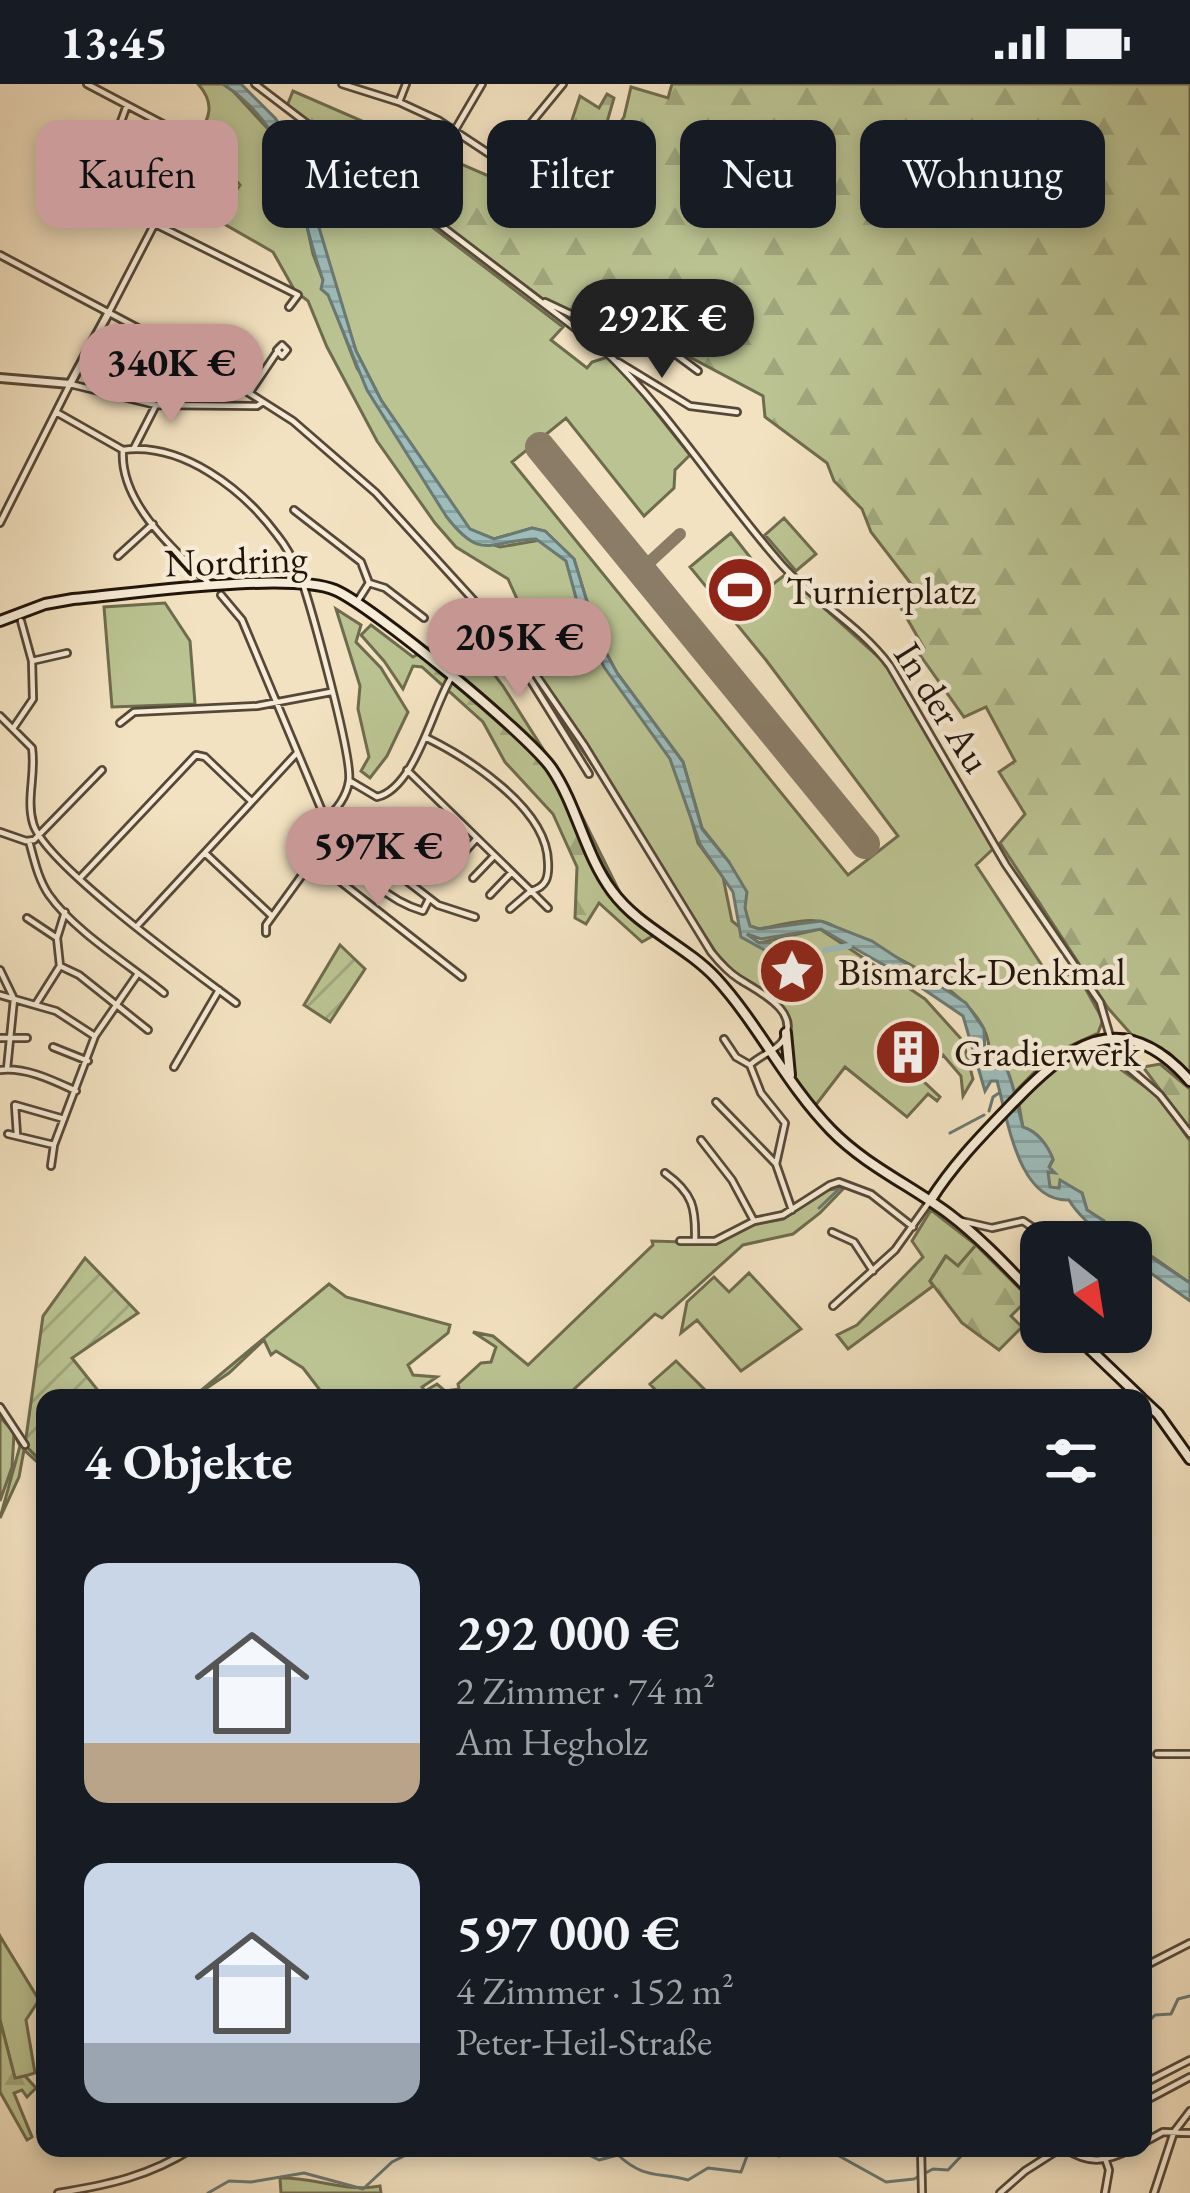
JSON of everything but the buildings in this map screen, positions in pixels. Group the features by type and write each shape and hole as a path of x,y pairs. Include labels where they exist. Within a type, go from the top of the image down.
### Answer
{"main road":[{"name":"Nordring","path":"0,621 74,599 302,583 332,589 357,602 540,754 564,790 608,887 638,917 712,974 834,1133 957,1220 1020,1282"},
{"path":"786,1033 793,1082"},
{"path":"930,1201 947,1175 1045,1070 1082,1044 1112,1038 1152,1048 1190,1082"},
{"path":"1094,1353 1132,1389"},
{"path":"1152,1408 1190,1460"}],"street":[{"path":"87,84 155,120"},
{"name":"In der Au","path":"255,84 615,361 785,568 859,630 885,659 1006,865 1100,1002 1122,1064 1160,1095 1190,1134"},
{"path":"341,84 399,102 435,120"},
{"path":"399,102 406,84"},
{"path":"461,120 482,84"},
{"path":"463,136 498,156 514,146 563,84"},
{"path":"122,120 127,105"},
{"path":"0,523 152,228"},
{"path":"165,228 298,295 289,307"},
{"path":"0,255 109,312 293,422 361,479 491,617 566,718 712,952 731,974 773,1001 786,1018 786,1033 750,1065"},
{"path":"539,301 663,345 698,371"},
{"path":"249,393 277,352"},
{"path":"615,361 690,406 737,412"},
{"path":"0,378 70,384 156,405 257,406 263,402"},
{"path":"134,448 156,405"},
{"path":"56,412 123,450 152,448 178,455 244,500 277,534 302,583 350,781 334,813 325,818 313,860 272,916 266,933"},
{"path":"123,450 126,482 153,524 242,620 325,818 429,899 475,917"},
{"path":"294,510 361,562 369,583"},
{"path":"118,556 153,524"},
{"path":"357,602 369,583"},
{"path":"369,583 386,588 424,618"},
{"path":"491,617 491,626 524,668 589,774"},
{"path":"14,727 33,699 32,662 21,621"},
{"path":"32,662 67,653"},
{"path":"350,781 369,794 385,796 407,770 451,678"},
{"path":"120,723 134,712 257,706 331,692"},
{"path":"0,716 32,748 31,817 38,836 80,878 236,1003"},
{"path":"425,737 485,773 532,821 545,844 546,881 510,909"},
{"path":"80,878 196,754 250,800"},
{"path":"138,925 297,754"},
{"path":"0,832 29,841 38,836 102,770"},
{"path":"407,770 548,908"},
{"path":"366,852 393,822 433,848 458,821"},
{"path":"454,864 476,839"},
{"path":"29,841 45,888 65,912 164,993"},
{"path":"352,841 354,858 366,875 418,910 423,911 429,899"},
{"path":"205,854 272,916"},
{"path":"473,878 494,856"},
{"path":"313,860 462,977"},
{"path":"490,895 512,873"},
{"path":"36,1004 60,966 57,938 65,912"},
{"path":"27,919 57,938"},
{"path":"60,966 148,1030"},
{"path":"0,970 14,999 3,1070 46,1077 76,1091"},
{"path":"51,1166 54,1145 94,1036 137,975"},
{"path":"174,1067 219,990"},
{"path":"0,995 56,1010 94,1036"},
{"path":"758,1035 774,1040 786,1033"},
{"path":"0,1038 27,1038"},
{"path":"724,1039 736,1057 750,1065 761,1093 785,1123 776,1164"},
{"path":"53,1047 88,1061"},
{"path":"716,1102 776,1164 792,1210"},
{"path":"16,1135 15,1106 64,1119"},
{"path":"8,1134 54,1145"},
{"path":"701,1140 732,1180 754,1221"},
{"path":"665,1173 693,1201 694,1241"},
{"path":"680,1241 715,1241 754,1221 792,1210 839,1182 871,1194 913,1227"},
{"path":"832,1306 873,1271 930,1201"},
{"path":"957,1220 992,1228 1020,1222"},
{"path":"832,1232 854,1242 873,1271"},
{"path":"0,1407 25,1445"},
{"path":"1157,1754 1190,1754"},
{"path":"1152,1962 1190,1943"},
{"path":"1152,2079 1190,2060"},
{"path":"1152,2097 1190,2077"},
{"path":"1154,2193 1174,2132 1190,2111"},
{"path":"1152,2138 1163,2132 1190,2133"},
{"path":"58,2193 126,2181 179,2157"},
{"path":"921,2157 922,2193"},
{"path":"1000,2193 1048,2157"},
{"path":"1076,2157 1106,2161 1114,2157"},
{"path":"1105,2193 1106,2161"}],"green space":[{"path":"198,84 223,84 262,122 262,228 307,228 357,368 468,536 500,547 546,539 567,558 592,639 675,760 698,843 723,877 732,921 759,943 820,929 925,999 963,1041 973,1079 963,1096 961,1076 943,1055 921,1079 940,1097 937,1101 928,1094 907,1117 845,1067 815,1106 789,1071 786,1018 770,998 717,954 614,795 494,627 517,599 508,579 456,547 435,523 377,441 308,301 295,291 273,252 231,228 238,228 238,120 207,120 209,105"},
{"path":"672,84 1190,84 1190,1074 1169,1053 1131,1034 1108,1008 1000,843 1025,814 999,772 1015,761 986,707 964,717 920,655 924,648 901,608 915,589 871,532 862,509 834,481 827,463 765,417 763,396 680,352 591,324 583,330 448,228 463,228 463,165 487,175 487,228 656,228 656,120 622,120 631,87 668,98"},
{"path":"293,91 360,120 306,120 287,106"},
{"path":"607,94 614,98 608,120 572,120 580,96 599,108"},
{"path":"319,228 434,228 563,327 551,340 587,368 611,356 690,455 675,470 674,488 644,516 566,418 512,462 848,875 898,836 690,567 731,533 772,585 786,574 886,664 994,848 976,865 1045,970 1064,977 1075,970 1103,1020 1098,1033 1052,1054 1013,1094 1003,1063 989,1056 986,1035 976,1016 937,981 827,923 750,926 729,862 702,828 683,762 617,673 598,638 574,559 545,531 532,528 494,539 470,530 381,400 356,351"},
{"path":"784,518 816,554 796,571 765,535"},
{"path":"165,603 190,641 195,704 112,707 104,607"},
{"path":"336,609 361,625 356,642 381,668 408,712 387,756 370,778 361,771 369,757 358,709 360,686"},
{"path":"371,625 413,657 460,629 503,686 569,790 623,899 658,933 642,942 599,903 586,924 575,918 577,867 553,814 505,762 483,722 422,667 413,666 403,689 361,635"},
{"path":"340,945 365,969 330,1022 304,1005"},
{"path":"1101,1044 1120,1069 1158,1096 1190,1141 1190,1283 1152,1257 1152,1221 1104,1221 1087,1210 1082,1193 1064,1184 1050,1187 1051,1155 1038,1136 1023,1128 1019,1105 1055,1067"},
{"path":"1160,1064 1190,1089 1190,1130 1143,1067"},
{"path":"844,1188 793,1234 743,1245 662,1318 655,1314 574,1389 459,1389 458,1384 481,1363 491,1362 496,1347 473,1332 493,1336 528,1365 652,1241 718,1243 747,1226 783,1219 827,1190"},
{"path":"931,1210 976,1245 958,1266 945,1257 930,1281 933,1286 848,1349 837,1335 857,1325 923,1257 912,1241"},
{"path":"976,1245 1020,1289 1020,1307 1011,1316 1020,1329 999,1350 962,1323 930,1281 946,1256 958,1266"},
{"path":"85,1258 138,1313 72,1358 97,1389 36,1389 36,1456 25,1445 43,1316"},
{"path":"749,1273 801,1329 741,1371 697,1320 681,1333 687,1302 714,1277 729,1292"},
{"path":"329,1284 346,1297 450,1325 448,1333 408,1365 413,1375 437,1377 422,1387 319,1389 303,1368 276,1351 271,1355 264,1340 229,1373 203,1389"},
{"path":"676,1361 704,1389 655,1389 650,1384"},
{"path":"0,1417 36,1456 36,1461 24,1450 19,1477 0,1518 20,1446 14,1434 12,1467 0,1501"},
{"path":"0,1936 36,1995 26,2020 35,2073 15,2079 0,2020"},
{"path":"0,2020 15,2078 25,2076 36,2088 27,2097 22,2090 14,2093 32,2137 27,2140 0,2092"},
{"path":"280,2178 355,2188 380,2186 381,2193 281,2193"}],"water":[{"path":"223,84 241,84 276,120 262,120"},
{"path":"308,228 319,228 356,351 381,400 470,529 494,539 532,528 545,531 574,559 598,638 617,673 683,762 702,829 747,892 750,926 759,929 821,921 872,941 966,1003 984,1029 985,1053 1006,1068 1023,1127 1037,1135 1051,1154 1049,1167 1055,1173 1048,1172 1050,1187 1059,1188 1060,1180 1082,1193 1087,1210 1104,1221 1086,1221 1069,1200 1052,1197 1027,1174 997,1081 991,1081 985,1091 963,1016 821,929 761,939 747,934 759,943 807,943 792,948 809,950 804,954 768,952 741,937 733,892 700,844 670,759 604,667 582,620 566,561 536,539 487,545 458,531 367,390 328,295 321,289 323,280"},
{"path":"1152,1258 1190,1283 1190,1301 1152,1274"}],"waterway":[{"path":"825,950 849,946"},
{"path":"989,1111 999,1093"},
{"path":"950,1133 984,1115"},
{"path":"819,1208 840,1188"},
{"path":"1152,2018 1171,2014 1178,1999 1190,1996"},
{"path":"208,2193 229,2181 304,2173 363,2189 402,2157"},
{"path":"593,2157 610,2157"},
{"path":"620,2157 643,2171 688,2180 708,2168 741,2172 747,2157"},
{"path":"841,2157 886,2182 914,2179 933,2169 948,2170 960,2157"}],"taxiway":[{"path":"641,570 680,534"}],"runway":[{"path":"540,447 865,844"}],"place":[{"name":"Turnierplatz","path":"740,590"},
{"name":"Bismarck-Denkmal","path":"792,971"},
{"name":"Gradierwerk","path":"908,1052"}]}
